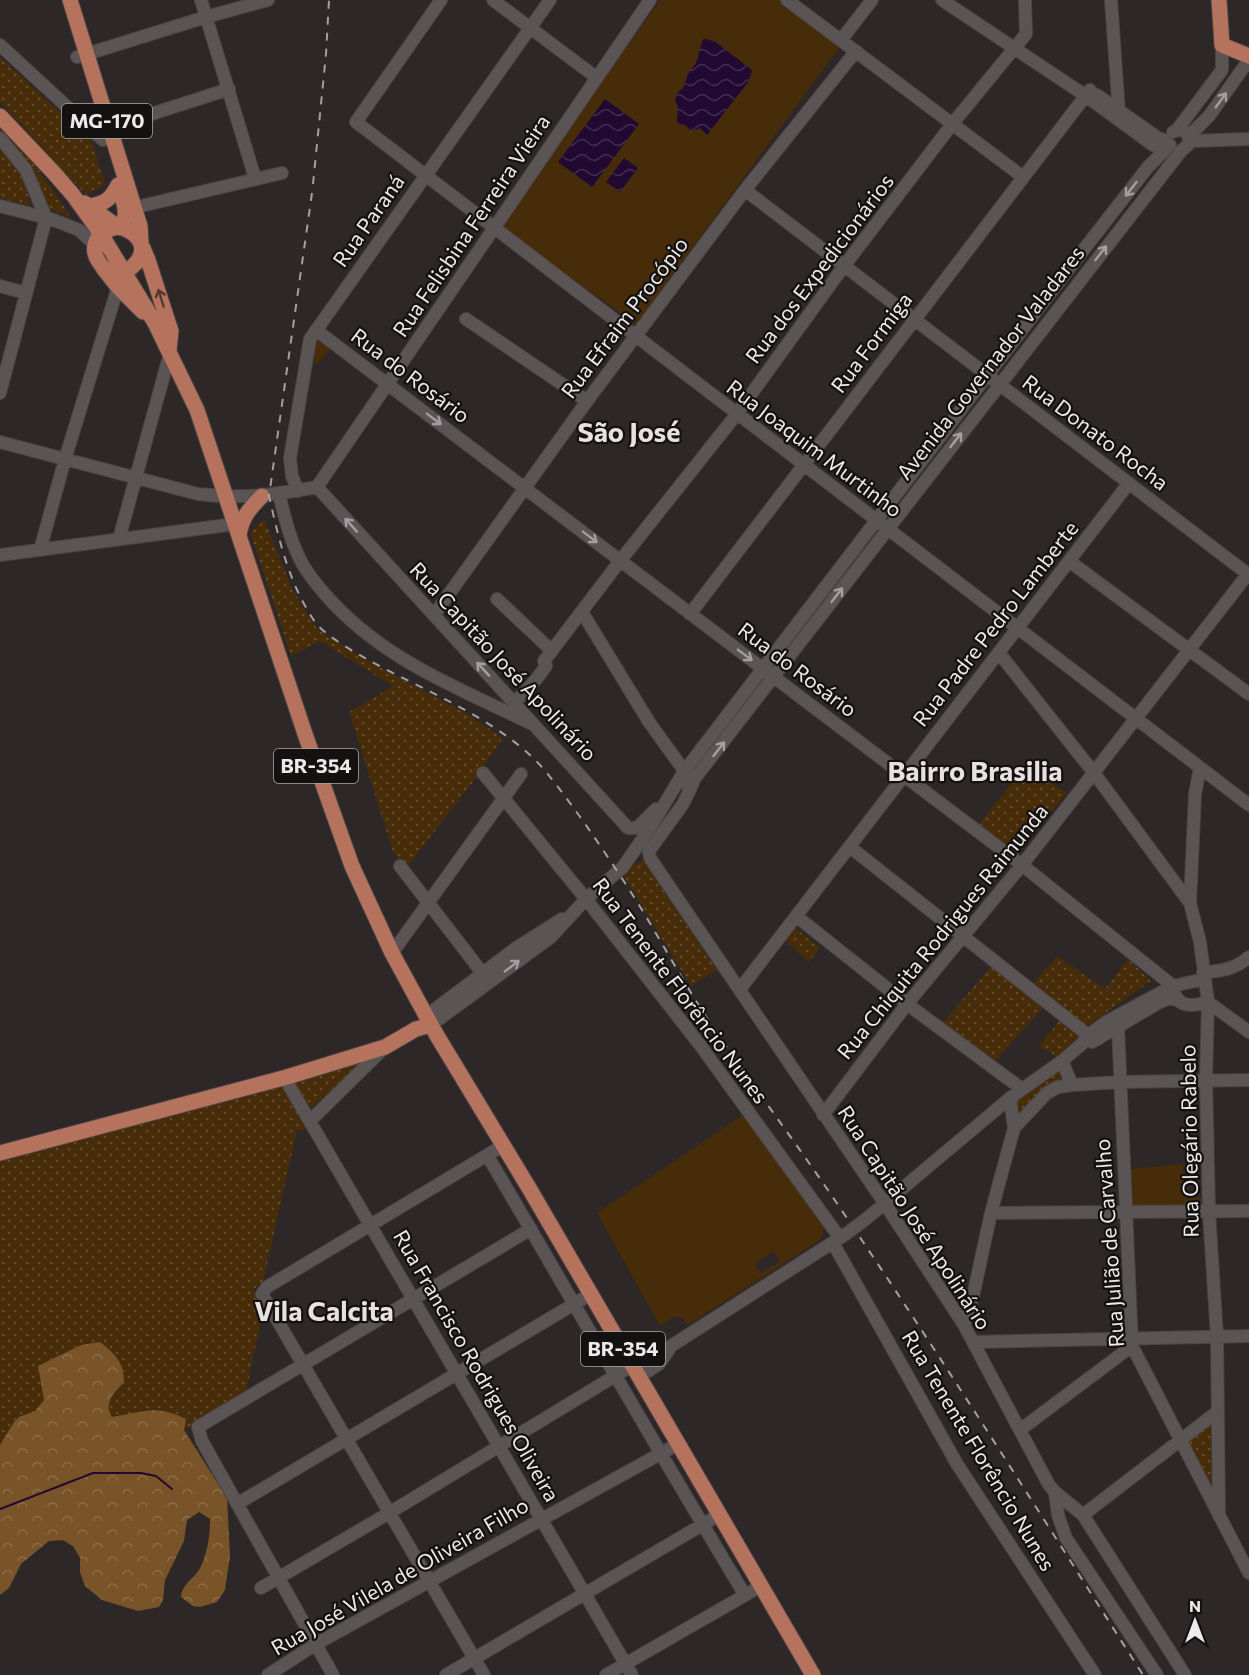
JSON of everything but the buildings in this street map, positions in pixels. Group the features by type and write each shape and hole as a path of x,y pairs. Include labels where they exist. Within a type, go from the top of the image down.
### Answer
{"main road":[{"name":"MG-170","path":"60,0 82,56"},
{"name":"MG-170","path":"70,0 82,56 118,185 140,226 142,245"},
{"path":"1219,0 1222,45 1249,58"},
{"name":"BR-354","path":"0,116 72,195 98,240 125,271 170,352 197,410 304,734 352,866 424,1023 504,1145 813,1675"},
{"name":"MG-170","path":"104,133 130,208"},
{"path":"89,206 101,204 112,198 118,185"},
{"path":"72,195 136,235 148,260 171,331 170,352"},
{"path":"130,208 120,227 109,229 98,240 97,261 118,287 155,323"},
{"path":"103,268 113,272 125,271 140,258 142,245"},
{"path":"237,530 247,510 262,496"},
{"path":"0,1153 284,1077 385,1047 424,1023"}],"street":[{"path":"201,0 255,178"},
{"path":"82,56 268,0"},
{"name":"Rua Joaquim Murtinho","path":"441,0 356,122 736,415 1249,805"},
{"path":"493,0 597,78"},
{"name":"Rua Paraná","path":"298,491 292,476 290,458 310,339 550,0"},
{"name":"Rua Felisbina Ferreira Vieira","path":"317,487 650,0"},
{"path":"787,0 1023,177"},
{"path":"841,40 872,0"},
{"path":"942,0 1088,93 1119,115 1153,145 1159,146 1186,132 1187,142"},
{"path":"955,0 1016,46"},
{"path":"1016,46 1026,34 1025,0"},
{"path":"1111,0 1119,115"},
{"path":"0,45 104,133 229,89"},
{"name":"Avenida Governador Valadares","path":"424,1023 487,978 551,937 586,899 624,867 685,771 1074,262 1171,140 1222,70 1222,45"},
{"name":"Rua dos Expedicionários","path":"515,702 544,670 546,666 544,662 620,561 736,415 844,266 953,123 1016,46"},
{"name":"Rua Efraim Procópio","path":"434,615 587,401 745,190 855,51"},
{"name":"Avenida Governador Valadares","path":"652,825 693,783 999,384 1209,116 1249,58"},
{"name":"Rua Formiga","path":"690,614 1088,93"},
{"path":"0,138 26,170 46,218 3,366 0,393"},
{"path":"1171,140 1172,148 1187,142 1249,139"},
{"path":"130,208 282,173"},
{"name":"Rua Donato Rocha","path":"745,190 1249,574"},
{"path":"0,206 46,218 79,230 98,240"},
{"path":"1074,262 1087,271"},
{"path":"0,286 26,293"},
{"path":"40,550 65,459 118,287"},
{"path":"466,319 587,401"},
{"name":"Rua do Rosário","path":"316,330 1022,865 1170,988 1180,1001"},
{"path":"118,539 170,352"},
{"path":"0,442 198,494 226,497 262,496 317,487"},
{"name":"Rua Padre Pedro Lamberte","path":"740,989 1129,483"},
{"name":"Rua Capitão José Apolinário","path":"317,487 628,828 637,828 665,801"},
{"path":"279,494 288,530 303,565 321,590 344,615 398,657 441,681 537,727"},
{"path":"0,555 118,539 237,530"},
{"path":"1069,561 1249,694"},
{"name":"Rua Chiquita Rodrigues Raimunda","path":"823,1115 907,1004 1022,865 1249,574"},
{"path":"497,599 552,651"},
{"path":"582,612 649,722 693,783"},
{"path":"999,653 1094,773 1190,903"},
{"path":"485,701 500,703 503,701 505,692"},
{"name":"Rua Olegário Rabelo","path":"1200,768 1195,794 1190,903 1200,942 1208,1002 1206,1080 1209,1212 1217,1337 1219,1516"},
{"name":"Rua Tenente Florêncio Nunes","path":"483,773 586,899 700,1045 840,1238 957,1464 1095,1675"},
{"path":"392,952 521,774"},
{"name":"Rua Capitão José Apolinário","path":"693,783 683,804 649,850 650,858 885,1204 964,1325 1049,1485 1083,1515 1185,1675"},
{"path":"850,847 965,936 1089,1039"},
{"path":"400,866 487,978"},
{"path":"796,916 907,1004 1022,1089"},
{"path":"261,1588 615,1376 659,1364 671,1346 866,1219 1010,1098 1124,1012 1170,988 1204,979 1203,972 1221,972 1249,957"},
{"path":"1089,1039 1118,1027 1170,998 1187,1006 1208,1002 1249,1032"},
{"name":"Rua Julião de Carvalho","path":"1118,1027 1132,1343 1249,1573"},
{"path":"310,1121 385,1047"},
{"path":"1062,1061 1072,1085"},
{"name":"Rua Francisco Rodrigues Oliveira","path":"284,1077 632,1675"},
{"path":"1014,1128 1047,1093 1058,1087 1120,1082 1249,1080"},
{"path":"964,1325 1014,1128 1010,1098"},
{"path":"484,1675 262,1295 267,1287 504,1145"},
{"path":"487,1155 660,1454 746,1595"},
{"path":"991,1213 1249,1211"},
{"path":"333,1675 198,1433 198,1427 531,1229"},
{"path":"237,1504 591,1294"},
{"path":"973,1342 1132,1343 1249,1336"},
{"path":"1020,1430 1132,1343"},
{"path":"1083,1515 1217,1412"},
{"name":"Rua José Vilela de Oliveira Filho","path":"268,1675 316,1644 678,1444"},
{"path":"1055,1492 1058,1515 1066,1538 1157,1675"},
{"path":"446,1675 719,1515"},
{"path":"606,1675 761,1587"}],"shaded area":[{"path":"660,0 781,0 842,44 636,324 498,226"},
{"path":"0,57 92,141 105,184 86,195 0,102"},
{"path":"0,123 29,157 71,217 50,210 38,180 0,133"},
{"path":"0,145 20,173 27,189 30,206 0,198"},
{"path":"315,337 331,348 318,364 311,362"},
{"path":"264,519 292,589 317,629 359,656 467,714 503,738 479,774 408,866 394,855 349,712 393,686 320,641 291,656 250,532"},
{"path":"1025,767 1067,793 1015,855 978,825"},
{"path":"643,860 717,970 691,986 622,873"},
{"path":"793,926 820,948 809,962 784,939"},
{"path":"1057,956 1105,989 1128,959 1151,981 1084,1028 1033,984"},
{"path":"996,961 1048,1002 991,1066 938,1028"},
{"path":"1064,1015 1088,1035 1062,1061 1072,1085 1056,1088 1014,1128 1010,1098 1062,1060 1039,1046"},
{"path":"370,1056 311,1108 293,1080"},
{"path":"283,1084 309,1128 297,1131 263,1282 253,1290 264,1306 245,1396 184,1430 145,1410 112,1418 109,1403 113,1394 124,1382 101,1343 81,1345 38,1366 44,1400 35,1411 19,1417 14,1422 0,1444 0,1160"},
{"path":"743,1115 825,1226 820,1240 688,1325 681,1317 673,1317 660,1326 597,1213","holes":["773,1251 780,1261 761,1273 755,1264"]},
{"path":"1183,1164 1183,1175 1188,1176 1188,1198 1203,1197 1205,1209 1129,1209 1128,1169"},
{"path":"1217,1412 1219,1516 1181,1440"}],"green space":[{"path":"100,1342 118,1359 124,1375 124,1382 113,1394 109,1403 112,1417 157,1410 186,1419 184,1430 227,1498 230,1556 225,1590 217,1602 200,1607 193,1606 181,1597 184,1588 199,1570 207,1549 210,1519 199,1512 187,1520 184,1541 165,1580 163,1600 159,1607 138,1611 102,1600 85,1586 80,1572 80,1558 73,1546 63,1540 49,1541 21,1564 9,1588 0,1595 0,1445 14,1422 19,1417 35,1411 44,1400 38,1366 81,1345"}],"water":[{"path":"703,39 713,40 752,70 749,81 707,135 700,128 692,131 685,125 677,123 678,107 675,100 696,63"},
{"path":"605,99 639,124 592,187 558,162"},
{"path":"624,158 638,168 620,192 606,182"}],"waterway":[{"path":"0,1509 93,1473 141,1473 156,1476 172,1489"}],"railway":[{"path":"313,184 329,0"},
{"path":"312,193 269,496 286,561 306,607 315,622 326,633 370,661 488,723 510,738 547,773 625,883 707,1018 832,1196 911,1315 1143,1675"}],"district":[{"name":"São José","path":"629,433"},
{"name":"Bairro Brasilia","path":"975,772"},
{"name":"Vila Calcita","path":"324,1312"}]}
